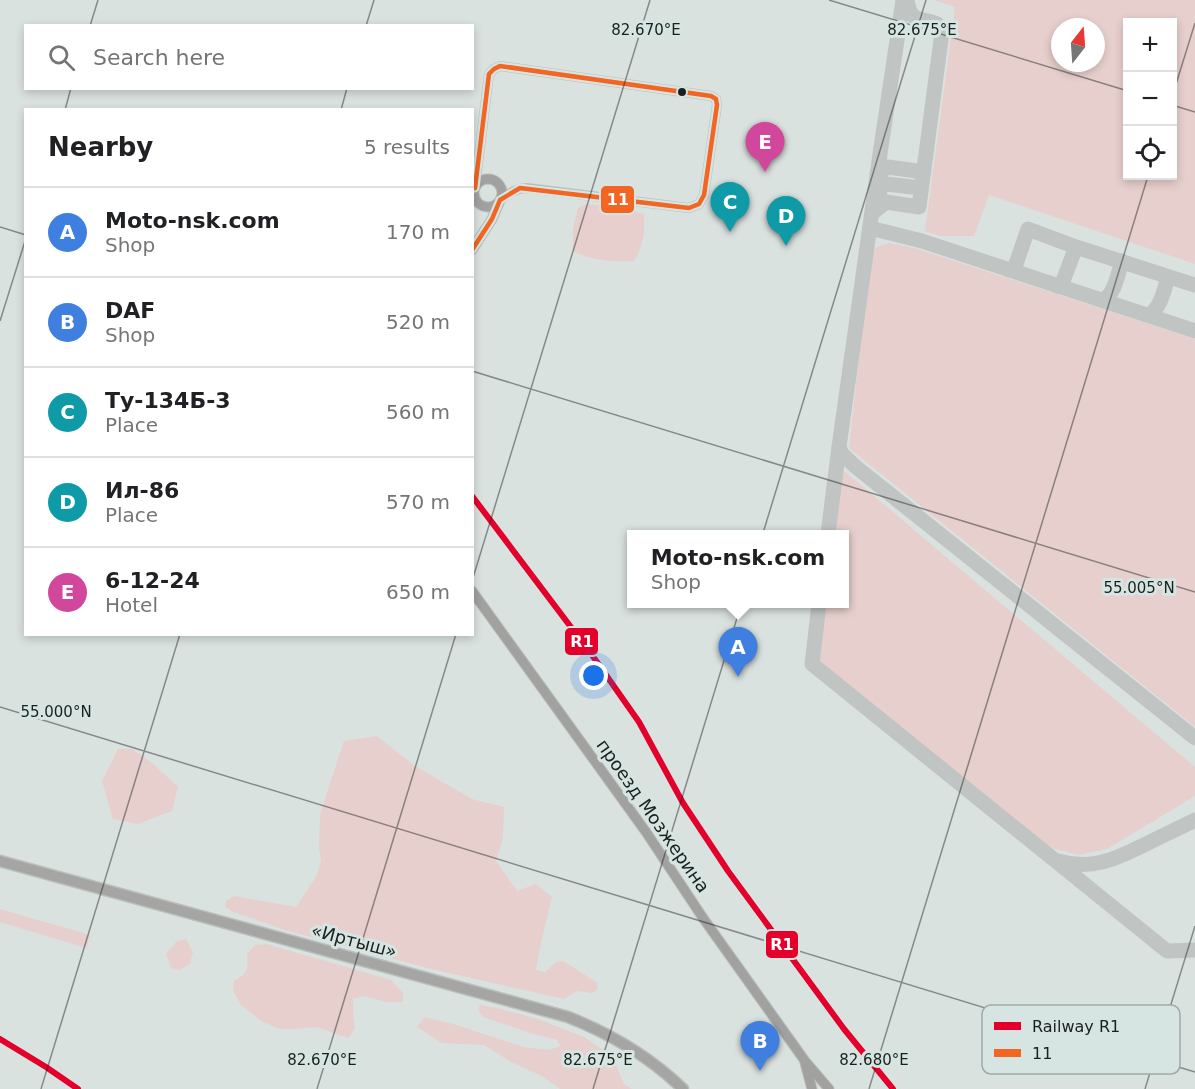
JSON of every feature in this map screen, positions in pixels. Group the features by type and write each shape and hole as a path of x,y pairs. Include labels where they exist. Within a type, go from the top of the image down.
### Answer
{"highway":[{"name":"«Иртыш»","path":"0,861 568,1017 629,1046 683,1089"}],"main road":[{"path":"474,247 492,219 500,200 502,191 494,180 480,181 474,193 477,202 484,207 494,206 500,200"},
{"name":"проезд Мозжерина","path":"474,594 646,832 703,918 805,1061 829,1089"},
{"name":"проезд Мозжерина","path":"805,1061 812,1089"}],"street":[{"path":"474,193 489,74 500,66 711,96 716,99 704,195 699,204 689,208 527,188 515,190 500,200"}],"shaded area":[{"path":"934,0 1195,0 1195,264 989,195 974,236 939,236 925,231 955,7"},
{"path":"587,204 644,214 643,239 634,261 603,260 573,251 573,229 578,208"},
{"path":"889,243 918,249 1195,339 1195,727 849,448 870,257 876,247"},
{"path":"843,470 1195,767 1195,796 1107,849 1079,855 1047,847 815,659 822,608 849,608 849,530 834,530"},
{"path":"377,736 415,766 472,799 504,807 503,837 496,861 517,891 536,884 552,897 536,970 545,972 556,962 563,961 596,982 598,987 596,991 592,993 577,991 564,999 435,970 285,930 231,911 225,906 226,901 234,896 296,907 317,875 321,861 320,814 344,741"},
{"path":"118,749 132,749 152,763 178,787 172,811 138,824 113,819 102,781"},
{"path":"0,909 90,935 86,948 0,922"},
{"path":"186,939 193,952 190,964 179,970 171,968 166,954 176,942"},
{"path":"266,944 391,980 403,993 403,1002 386,1002 363,996 353,999 355,1029 348,1038 317,1027 279,1029 260,1020 241,1005 233,990 234,981 246,970 247,954 255,945"},
{"path":"480,1005 538,1019 584,1037 612,1056 624,1084 632,1089 560,1089 545,1078 511,1062 484,1045 442,1043 417,1027 425,1017 524,1047 549,1050 561,1046 557,1040 483,1017 478,1010"}],"taxiway":[{"path":"903,0 839,447 842,454 856,467 1195,738"},
{"path":"872,213 886,202 919,207 942,32 937,24 914,16 907,0"},
{"path":"880,177 877,174 888,167 924,172"},
{"path":"880,195 875,189 886,184 921,188"},
{"path":"870,228 922,241 1195,331"},
{"path":"1009,270 1016,264 1028,229 1076,247 1195,285"},
{"path":"1057,286 1063,281 1076,247"},
{"path":"1103,300 1113,289 1122,261"},
{"path":"1148,315 1159,304 1168,277"},
{"path":"829,530 839,447"},
{"path":"819,608 812,664 1167,951 1195,950"},
{"path":"1058,861 1083,865 1105,861 1126,854 1195,820"}],"rail line":[{"name":"R1","path":"474,499 592,655 639,722 683,803 728,871 844,1029 893,1089"},
{"name":"R1","path":"0,1039 78,1089"}],"transit line":[{"name":"11","path":"474,247 492,219 500,200 520,188 689,208 699,204 704,195 716,99 711,96 500,66 489,74 475,188"}],"place":[{"name":"6-12-24","path":"765,172"},
{"name":"Ту-134Б-3","path":"730,232"},
{"name":"Ил-86","path":"786,246"},
{"name":"Moto-nsk.com","path":"738,677"},
{"name":"DAF","path":"760,1071"}]}
